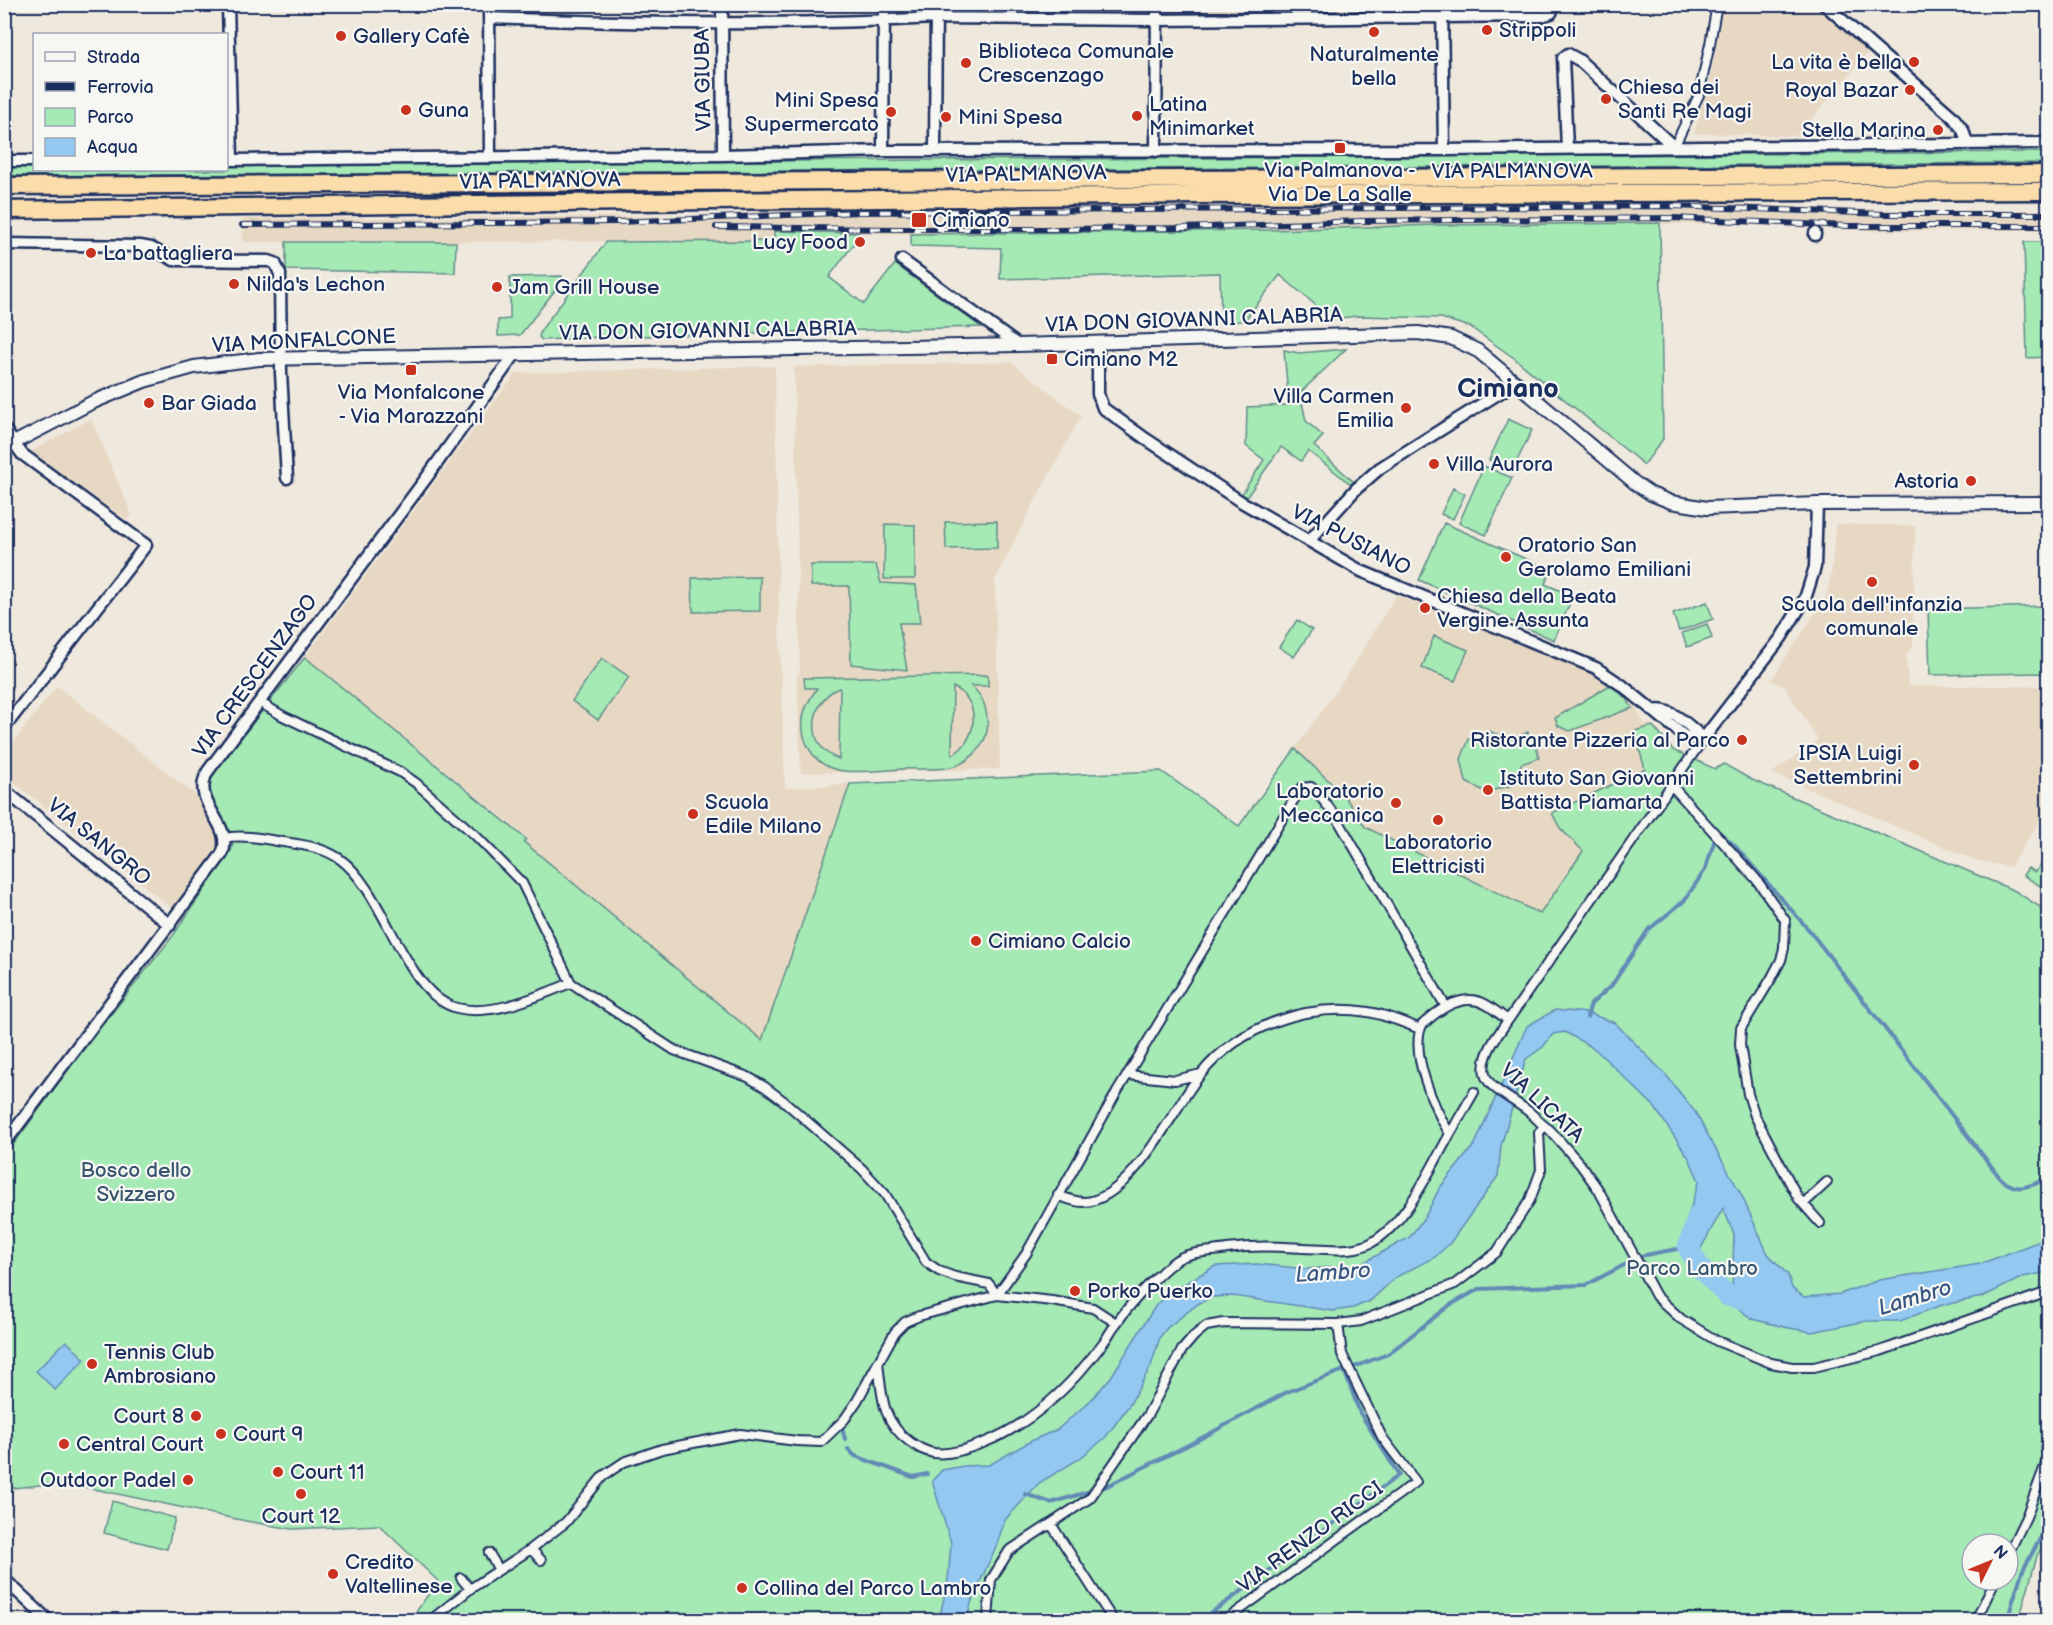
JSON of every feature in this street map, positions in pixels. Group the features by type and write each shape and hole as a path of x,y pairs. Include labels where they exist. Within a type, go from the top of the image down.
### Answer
{"highway":[{"name":"VIA PALMANOVA","path":"4,186 2049,174"},
{"name":"VIA PALMANOVA","path":"4,210 1197,195 2049,191"},
{"path":"4,217 45,215 62,210"}],"street":[{"path":"228,4 229,160"},
{"path":"489,4 490,158"},
{"name":"VIA GIUBA","path":"722,4 723,155"},
{"path":"883,151 884,4"},
{"path":"935,151 936,4"},
{"path":"1156,151 1157,4"},
{"path":"1442,4 1444,150"},
{"path":"1566,148 1563,58 1568,54 1579,60 1674,147 1699,95 1717,4"},
{"path":"1824,4 1953,117 1963,130 1967,144"},
{"path":"489,18 722,22 936,18 1157,20 1442,18 1542,16 1553,9"},
{"name":"VIA PALMANOVA","path":"229,160 883,151 1444,150 2049,143"},
{"path":"4,161 33,161"},
{"path":"4,244 140,246 151,248 174,261 275,262 280,274 281,358 287,478"},
{"path":"902,260 1018,345"},
{"name":"VIA DON GIOVANNI CALABRIA","path":"515,354 1018,345 1297,335 1429,334 1455,340 1471,347 1517,382 1629,479 1660,498 1683,505 1707,508 1817,504 2049,503"},
{"name":"VIA PUSIANO","path":"1098,343 1098,397 1105,410 1221,490 1309,542 1379,579 1596,668 1618,682 1653,711 1666,711 1704,738"},
{"name":"VIA MONFALCONE","path":"9,445 98,400 162,375 213,364 281,358 515,354"},
{"name":"VIA CRESCENZAGO","path":"224,838 205,800 204,779 515,354"},
{"path":"1309,542 1356,489 1380,468 1517,382"},
{"path":"4,429 9,445 145,543 146,546 4,728"},
{"path":"1704,738 1777,643 1805,599 1815,567 1817,504"},
{"path":"259,702 283,716 400,772 416,783 475,834 522,883 571,983 674,1050 748,1077 785,1102 862,1169 885,1194 926,1262 954,1277 989,1284 997,1295"},
{"name":"VIA LICATA","path":"1704,738 1490,1048 1485,1059 1486,1078 1491,1085 1532,1114 1581,1164 1598,1189 1656,1296 1681,1319 1717,1341 1771,1363 1792,1367 1814,1367 1880,1351 2049,1292"},
{"path":"1672,786 1756,879 1785,920 1784,948 1780,960 1741,1028 1740,1045 1748,1094 1755,1116 1798,1198 1820,1223"},
{"path":"997,1295 1026,1254 1128,1075 1301,788 1307,787 1315,790 1338,818 1446,1007"},
{"name":"VIA SANGRO","path":"4,790 170,925"},
{"path":"4,1144 221,857 225,847 224,838 232,836 262,839 314,847 338,858 358,876 373,898 405,957 421,979 440,999 456,1008 509,1007 571,983"},
{"path":"1450,1134 1439,1116 1424,1077 1419,1045 1420,1029 1425,1022 1446,1007 1462,1000 1475,999 1508,1020"},
{"path":"1058,1195 1074,1201 1091,1201 1107,1193 1121,1182 1146,1155 1201,1074 1224,1052 1253,1032 1301,1013 1337,1010 1379,1014 1420,1029"},
{"path":"1128,1075 1175,1080 1201,1074"},
{"path":"878,1362 885,1412 897,1432 923,1451 943,1454 966,1450 992,1439 1023,1422 1061,1392 1097,1351 1116,1323 1176,1260 1191,1255 1254,1245 1328,1250 1351,1249 1370,1243 1392,1228 1407,1209 1474,1092"},
{"path":"988,1620 991,1580 1008,1551 1090,1498 1148,1414 1182,1350 1194,1336 1206,1326 1224,1323 1338,1324 1361,1321 1455,1284 1497,1252 1517,1223 1536,1188 1541,1170 1539,1133 1543,1127"},
{"path":"1803,1204 1827,1182"},
{"path":"431,1620 452,1608 470,1589 531,1549 566,1522 603,1476 624,1462 662,1449 740,1434 821,1442 844,1420 889,1340 906,1322 963,1303 997,1295 1093,1308 1116,1323"},
{"name":"VIA RENZO RICCI","path":"1226,1620 1416,1482 1382,1437 1342,1354 1338,1324"},
{"path":"2019,1532 2049,1458"},
{"path":"1051,1524 1113,1620"},
{"path":"531,1549 541,1560"},
{"path":"489,1552 499,1570"},
{"path":"461,1578 470,1589"},
{"path":"4,1579 48,1620"},
{"path":"1976,1620 1989,1592"}],"shaded area":[{"path":"1424,4 1424,9 1170,12 1170,5"},
{"path":"1724,5 1815,5 1869,52 1797,136 1694,133 1711,74"},
{"path":"1689,201 1925,211 2048,210 2048,230 1877,231 1734,224 1561,224 1083,233 911,234 775,231 774,241 243,242 242,219 694,216 810,209"},
{"path":"1011,362 1081,416 995,580 1000,769 801,773 797,677 800,671 794,367"},
{"path":"775,366 779,617 785,788 850,784 757,1054 515,855 528,838 305,657 516,373"},
{"path":"91,419 132,515 127,520 30,452"},
{"name":"IPSIA Luigi Settembrini","path":"1835,524 1915,526 1913,647 1906,654 1908,686 2048,686 2044,814 2010,867 1974,860 1772,773 1818,740 1785,687 1771,680 1827,595 1832,569"},
{"name":"Istituto San Giovanni Battista Piamarta","path":"1396,595 1417,604 1418,601 1602,677 1636,701 1636,708 1644,724 1654,726 1673,749 1554,905 1443,983 1356,815 1295,749 1352,668"},
{"path":"57,686 197,796 206,817 217,834 216,850 174,910 5,775 4,754"}],"green space":[{"path":"2048,152 2048,163 5,176 4,167 33,167 33,171 228,171 228,165"},
{"path":"1660,223 1663,439 1644,465 1514,358 1470,327 1441,318 1357,316 1332,319 1280,275 1244,321 1221,322 1220,273 1000,279 1001,248 911,246 911,234"},
{"path":"774,231 859,233 859,237 829,277 864,304 895,264 981,327 542,340 539,337 541,330 606,242 774,241"},
{"path":"286,242 456,242 455,273 286,270"},
{"path":"2024,242 2048,242 2048,357 2027,358"},
{"path":"562,276 563,280 520,335 498,336 498,320 510,319 510,277"},
{"path":"1346,349 1300,393 1306,421 1323,436 1314,446 1355,483 1352,485 1308,451 1301,461 1281,447 1246,498 1241,495 1264,460 1246,446 1247,407 1289,405 1284,350 1299,353"},
{"path":"1508,419 1532,430 1512,471 1489,460"},
{"path":"1484,466 1512,478 1486,535 1459,523"},
{"path":"1453,488 1465,494 1453,519 1441,514"},
{"path":"997,521 997,548 946,549 945,522"},
{"path":"1444,523 1551,570 1545,584 1573,596 1554,640 1419,580"},
{"path":"885,524 915,525 915,579 884,579"},
{"path":"811,565 876,565 881,583 916,585 920,623 899,623 907,670 851,664 849,586 811,586"},
{"path":"760,577 760,611 693,612 692,578"},
{"path":"1707,602 1713,619 1679,631 1673,614"},
{"path":"2048,606 2048,673 1930,675 1928,609"},
{"path":"1297,620 1312,630 1294,657 1279,647"},
{"path":"1707,624 1712,638 1687,647 1682,633"},
{"path":"1434,636 1468,650 1455,681 1422,668"},
{"name":"Parco Lambro","path":"305,657 526,839 524,842 762,1040 850,784 1161,771 1239,826 1295,749 1344,795 1365,827 1540,914 1583,851 1560,828 1552,813 1645,769 1634,731 1653,726 1673,750 1715,769 1724,764 1750,779 2015,891 2048,912 2048,1536 2037,1556 2019,1620 410,1620 438,1581 379,1525 292,1529 75,1485 57,1483 5,1489 5,1156 75,1060 172,937 232,849 230,836 215,817 209,791 211,776"},
{"path":"602,658 629,677 598,720 572,701"},
{"path":"988,675 988,686 971,686 982,700 987,732 974,755 948,768 853,772 838,770 829,767 814,756 805,740 804,713 817,688 805,688 804,678","holes":["953,687 969,701 973,721 967,740 961,749 952,755","840,689 839,759 828,754 820,745 815,724 816,713 821,703"]},
{"path":"1610,685 1627,699 1632,708 1570,731 1558,726 1555,718"},
{"path":"1489,731 1510,740 1528,732 1539,758 1521,764 1513,785 1486,792 1466,782 1461,759 1469,739"},
{"path":"2048,855 2048,891 2023,875 2028,868 2035,872"},
{"path":"112,1501 175,1518 167,1549 104,1533"}],"water":[{"path":"1555,1010 1588,1013 1615,1023 1666,1075 1695,1112 1741,1194 1768,1254 1788,1275 1792,1288 1804,1297 1840,1294 1879,1280 1980,1264 2048,1238 2048,1272 2023,1277 1982,1297 1939,1306 1900,1321 1867,1321 1812,1332 1752,1319 1738,1308 1732,1291 1734,1234 1723,1208 1700,1250 1683,1233 1699,1181 1689,1158 1653,1105 1595,1049 1565,1032 1553,1034 1543,1047 1526,1059 1501,1146 1498,1176 1450,1243 1435,1257 1396,1277 1370,1301 1353,1308 1333,1311 1233,1296 1212,1297 1198,1304 1167,1328 1160,1337 1151,1366 1130,1404 1105,1438 1079,1459 1039,1483 1005,1520 971,1603 967,1620 939,1620 948,1580 951,1543 932,1481 942,1470 989,1465 1031,1441 1058,1429 1091,1400 1111,1377 1156,1305 1186,1283 1215,1266 1257,1264 1307,1269 1347,1266 1363,1263 1410,1237 1426,1215 1439,1189 1475,1144 1527,1026"},
{"path":"66,1341 85,1359 55,1390 36,1371"}],"waterway":[{"path":"1718,834 1719,832 1734,845 1809,930 2001,1179 2007,1184 2024,1187 2048,1178"},
{"path":"1587,1017 1591,1004 1612,985 1648,930 1684,901 1705,870 1714,842"},
{"name":"Lambro","path":"1699,1214 1688,1247 1700,1268 1728,1296 1762,1304"},
{"path":"1640,1256 1688,1247"},
{"path":"1354,1367 1388,1354 1450,1305 1479,1289 1586,1285 1632,1261"},
{"path":"1105,1487 1287,1392 1344,1370 1360,1413 1399,1475 1263,1575"},
{"path":"842,1428 845,1439"},
{"path":"848,1449 855,1456 913,1477 927,1474"},
{"path":"1025,1494 1051,1503 1087,1492"},
{"path":"2007,1620 2022,1572 2048,1524"},
{"path":"1201,1620 1253,1583"}],"railway":[{"path":"242,225 618,222 861,212 1672,206 1885,214 2048,214"},
{"path":"716,227 1184,228 1361,221 1673,218 1847,226 2048,226"}],"place":[{"name":"Strippoli","path":"1487,30"},
{"name":"Naturalmente bella","path":"1374,32"},
{"name":"Gallery Cafè","path":"341,36"},
{"name":"La vita è bella","path":"1914,62"},
{"name":"Biblioteca Comunale Crescenzago","path":"966,63"},
{"name":"Royal Bazar","path":"1910,90"},
{"name":"Chiesa dei Santi Re Magi","path":"1606,99"},
{"name":"Guna","path":"406,110"},
{"name":"Mini Spesa Supermercato","path":"891,112"},
{"name":"Latina Minimarket","path":"1137,116"},
{"name":"Mini Spesa","path":"946,117"},
{"name":"Stella Marina","path":"1938,130"},
{"name":"Via Palmanova - Via De La Salle","path":"1340,148"},
{"name":"Cimiano","path":"919,220"},
{"name":"Lucy Food","path":"860,242"},
{"name":"La battagliera","path":"91,253"},
{"name":"Nilda's Lechon","path":"234,284"},
{"name":"Jam Grill House","path":"497,287"},
{"name":"Cimiano M2","path":"1052,359"},
{"name":"Via Monfalcone - Via Marazzani","path":"411,370"},
{"name":"Bar Giada","path":"149,403"},
{"name":"Villa Carmen Emilia","path":"1406,408"},
{"name":"Villa Aurora","path":"1434,464"},
{"name":"Astoria","path":"1971,481"},
{"name":"Oratorio San Gerolamo Emiliani","path":"1506,557"},
{"name":"Scuola dell'infanzia comunale","path":"1872,582"},
{"name":"Chiesa della Beata Vergine Assunta","path":"1425,608"},
{"name":"Ristorante Pizzeria al Parco","path":"1742,740"},
{"name":"IPSIA Luigi Settembrini","path":"1914,765"},
{"name":"Istituto San Giovanni Battista Piamarta","path":"1488,790"},
{"name":"Laboratorio Meccanica","path":"1396,803"},
{"name":"Scuola Edile Milano","path":"693,814"},
{"name":"Laboratorio Elettricisti","path":"1438,820"},
{"name":"Cimiano Calcio","path":"976,941"},
{"name":"Porko Puerko","path":"1075,1291"},
{"name":"Tennis Club Ambrosiano","path":"92,1364"},
{"name":"Court 8","path":"196,1416"},
{"name":"Court 9","path":"221,1434"},
{"name":"Central Court","path":"64,1444"},
{"name":"Court 11","path":"278,1472"},
{"name":"Outdoor Padel","path":"188,1480"},
{"name":"Court 12","path":"301,1494"},
{"name":"Credito Valtellinese","path":"333,1574"},
{"name":"Collina del Parco Lambro","path":"742,1588"}],"district":[{"name":"Cimiano","path":"1508,389"}],"park label":[{"name":"Bosco dello Svizzero","path":"136,1182"}]}
